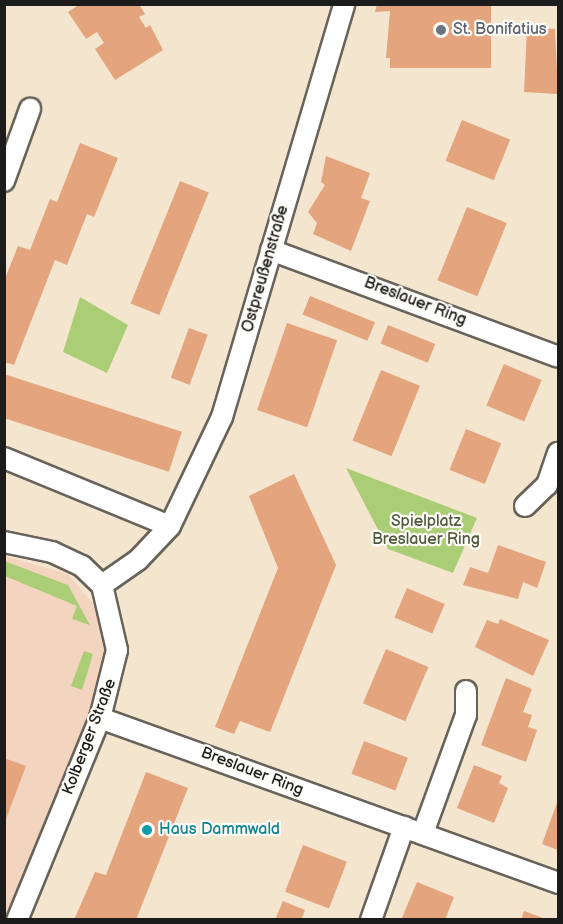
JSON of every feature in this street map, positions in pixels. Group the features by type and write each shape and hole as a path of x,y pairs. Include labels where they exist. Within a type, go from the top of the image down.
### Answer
{"street":[{"name":"Ostpreußenstraße","path":"102,585 138,560 170,526 222,417 344,4"},
{"path":"4,181 30,109"},
{"name":"Breslauer Ring","path":"271,249 558,357"},
{"path":"525,506 547,485 558,453"},
{"path":"4,458 170,526"},
{"path":"4,542 52,552 82,566 102,585"},
{"name":"Kolberger Straße","path":"17,920 100,718 117,650 102,585"},
{"path":"371,920 466,715 466,690"},
{"name":"Breslauer Ring","path":"100,718 558,883"}],"shaded area":[{"path":"5,556 68,574 103,615 108,661 10,919 5,920"}],"green space":[{"path":"80,297 128,325 107,373 63,352"},
{"name":"Spielplatz Breslauer Ring","path":"346,468 477,518 453,573 388,549"},
{"path":"4,561 68,585 90,625 72,619 77,606 5,576"},
{"path":"84,651 93,654 82,690 71,686"}],"building":[{"path":"80,4 139,4 145,14 139,17 146,28 150,25 163,50 115,80 95,49 104,43 97,32 86,39 68,12"},
{"name":"St. Bonifatius","path":"377,4 491,4 491,68 390,68 390,58 386,58 390,11 375,12"},
{"path":"527,28 555,29 558,94 524,92"},
{"path":"462,120 510,139 494,180 446,161"},
{"path":"80,143 118,158 94,217 87,214 67,265 55,260 14,365 4,362 4,281 18,246 30,250 50,199 57,202"},
{"path":"326,156 370,173 361,198 370,201 351,251 313,234 317,223 308,212 325,185 321,182"},
{"path":"180,181 209,193 159,315 131,303"},
{"path":"467,207 507,223 477,296 437,280"},
{"path":"310,296 375,322 367,341 303,315"},
{"path":"287,323 337,340 307,427 257,410"},
{"path":"388,325 435,344 428,363 381,344"},
{"path":"189,328 208,335 190,385 171,378"},
{"path":"504,364 542,380 524,421 486,405"},
{"path":"381,370 420,386 391,456 353,440"},
{"path":"4,374 182,432 169,472 4,418"},
{"path":"466,429 501,443 485,484 450,470"},
{"path":"294,474 336,565 270,732 240,721 234,734 215,727 278,568 249,496"},
{"path":"498,545 546,562 537,588 523,582 518,599 463,585 470,567 488,573"},
{"path":"407,588 445,604 432,633 394,617"},
{"path":"500,619 549,640 533,676 475,647 487,620 498,624"},
{"path":"386,649 428,667 405,721 363,703"},
{"path":"506,678 532,689 523,712 532,715 528,727 537,730 526,762 481,745"},
{"path":"364,741 408,758 395,791 351,774"},
{"path":"4,758 26,766 5,822 4,822"},
{"path":"474,765 502,776 499,783 508,788 494,823 457,808"},
{"name":"Haus Dammwald","path":"146,772 188,788 136,920 74,920 95,872 106,875"},
{"path":"558,800 558,850 542,844"},
{"path":"303,845 347,862 329,909 285,892"},
{"path":"417,882 454,897 445,920 401,920"},
{"path":"283,901 305,910 301,920 275,920"},
{"path":"524,911 546,919 546,920 521,920"}],"place":[{"name":"St. Bonifatius","path":"441,30"},
{"name":"Haus Dammwald","path":"147,830"}]}
